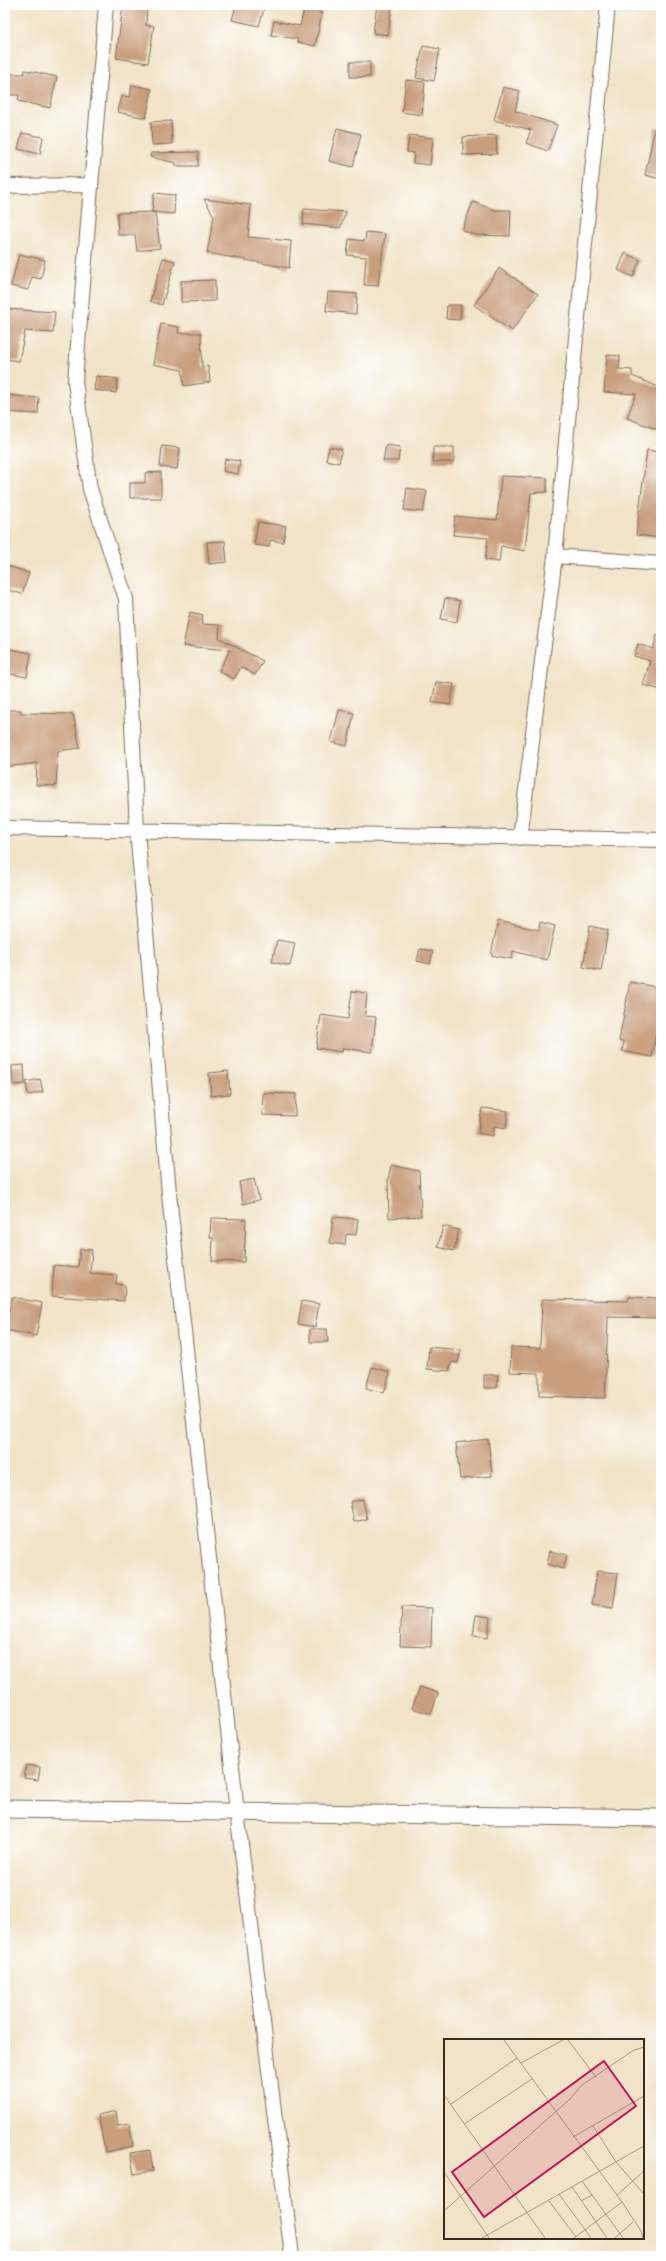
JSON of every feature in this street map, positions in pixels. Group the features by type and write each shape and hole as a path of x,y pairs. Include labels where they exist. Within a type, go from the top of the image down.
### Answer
{"street":[{"path":"106,5 74,381 90,489 126,599 137,830 170,1204 237,1812 292,2256"},
{"path":"520,838 555,556 608,5"},
{"path":"5,186 91,185"},
{"path":"555,556 661,564"},
{"path":"5,828 661,840"},
{"path":"5,1809 661,1818"}],"building":[{"path":"123,5 147,5 146,25 154,26 148,63 116,58"},
{"path":"236,5 265,5 259,26 232,20"},
{"path":"305,5 322,5 319,13 322,13 315,46 297,42 298,39 271,35 274,21 300,26"},
{"path":"377,5 392,5 388,35 373,33"},
{"path":"423,46 440,49 434,81 416,78"},
{"path":"350,62 370,62 370,77 350,77"},
{"path":"25,70 57,77 50,108 18,101 19,95 5,95 5,74 24,74"},
{"path":"406,80 425,82 422,115 402,112"},
{"path":"132,85 152,89 146,118 118,112 122,96 130,97"},
{"path":"503,87 520,91 515,111 557,125 548,151 526,143 531,130 494,120"},
{"path":"171,121 172,144 152,145 151,122"},
{"path":"655,127 661,128 661,179 645,175"},
{"path":"337,128 361,134 353,167 329,161"},
{"path":"22,133 43,137 40,154 18,149"},
{"path":"409,135 433,138 430,165 413,163 414,153 407,152"},
{"path":"496,135 497,154 463,155 463,137"},
{"path":"198,152 198,166 176,166 176,163 150,157 151,153"},
{"path":"154,193 175,195 174,214 152,212"},
{"path":"204,199 251,205 248,237 291,241 289,268 207,253 214,216"},
{"path":"473,202 495,210 511,210 510,236 475,235 462,230"},
{"path":"304,209 346,212 340,228 303,224"},
{"path":"155,212 160,248 137,251 135,235 118,235 117,213"},
{"path":"366,232 385,234 378,286 364,285 366,257 347,255 349,239 365,241"},
{"path":"625,253 640,260 633,277 618,270"},
{"path":"19,254 45,260 41,279 32,277 28,290 11,286"},
{"path":"163,258 175,261 162,305 150,301"},
{"path":"499,268 538,294 512,331 474,305"},
{"path":"215,280 215,301 181,302 181,281"},
{"path":"328,292 357,294 356,314 326,311"},
{"path":"447,305 461,305 460,320 446,319"},
{"path":"5,309 55,312 53,333 25,331 19,361 5,359"},
{"path":"161,324 179,327 178,333 201,333 202,367 208,366 210,382 184,386 182,370 153,364"},
{"path":"607,355 620,356 619,369 632,370 632,376 661,388 661,431 627,418 636,394 604,392"},
{"path":"96,376 118,379 116,393 94,390"},
{"path":"6,395 39,398 38,414 5,412"},
{"path":"386,445 400,447 398,461 383,461"},
{"path":"162,446 180,448 177,469 160,467"},
{"path":"329,447 342,449 339,463 326,460"},
{"path":"433,447 454,447 454,462 433,462"},
{"path":"647,450 661,452 661,538 636,535"},
{"path":"225,459 240,461 238,474 223,471"},
{"path":"161,472 161,498 130,498 130,483 145,483 145,473"},
{"path":"501,476 547,478 547,492 531,493 525,551 501,546 499,562 485,560 488,538 453,535 455,516 497,520"},
{"path":"407,488 427,491 423,512 404,510"},
{"path":"258,522 286,526 283,542 270,540 269,547 254,545"},
{"path":"225,541 227,562 209,564 207,542"},
{"path":"5,565 29,573 22,594 5,589"},
{"path":"445,598 460,601 457,622 441,619"},
{"path":"190,612 203,615 201,624 220,625 219,638 263,661 255,675 241,667 234,679 219,671 230,650 183,646"},
{"path":"657,635 661,635 661,690 643,685 650,661 634,656 638,644 653,649"},
{"path":"5,648 31,653 27,677 5,673"},
{"path":"436,682 454,684 450,705 432,702"},
{"path":"5,710 21,710 21,713 73,714 80,748 58,751 56,786 36,785 37,763 5,767"},
{"path":"339,710 354,713 347,746 331,742"},
{"path":"498,921 539,930 540,922 555,926 547,960 513,951 512,959 491,955"},
{"path":"590,926 608,930 601,971 583,967"},
{"path":"277,940 295,943 290,966 272,962"},
{"path":"420,949 433,951 430,964 417,961"},
{"path":"630,982 661,988 661,1006 652,1057 622,1051 624,1042 619,1041"},
{"path":"352,991 367,993 365,1016 376,1017 372,1052 343,1048 342,1052 316,1048 321,1015 348,1019"},
{"path":"24,1065 25,1084 13,1085 12,1066"},
{"path":"228,1071 230,1094 211,1096 209,1073"},
{"path":"40,1079 43,1092 28,1095 26,1082"},
{"path":"263,1093 296,1094 295,1116 262,1115"},
{"path":"482,1108 508,1111 506,1128 494,1126 493,1136 478,1133"},
{"path":"391,1165 419,1171 421,1216 389,1218 388,1180"},
{"path":"254,1179 259,1200 243,1204 239,1182"},
{"path":"333,1217 358,1219 356,1235 346,1234 345,1245 330,1243"},
{"path":"211,1218 246,1219 244,1262 212,1261 213,1238 210,1237"},
{"path":"443,1226 459,1230 454,1251 438,1247"},
{"path":"80,1249 92,1250 90,1273 117,1275 116,1284 125,1285 124,1301 52,1296 54,1265 78,1267"},
{"path":"12,1297 42,1303 36,1336 5,1330"},
{"path":"629,1297 661,1298 661,1318 608,1317 605,1398 539,1396 539,1373 510,1372 511,1347 540,1348 542,1299 628,1301"},
{"path":"302,1301 319,1304 315,1327 298,1324"},
{"path":"310,1329 327,1329 328,1342 310,1342"},
{"path":"429,1347 461,1350 458,1363 452,1362 449,1371 427,1369"},
{"path":"372,1367 390,1372 384,1393 366,1388"},
{"path":"484,1375 498,1375 497,1388 484,1388"},
{"path":"488,1439 492,1476 460,1479 456,1443"},
{"path":"363,1499 367,1519 354,1522 350,1502"},
{"path":"550,1551 567,1555 563,1569 547,1564"},
{"path":"597,1571 618,1573 613,1608 592,1605"},
{"path":"402,1607 432,1608 431,1647 400,1646"},
{"path":"476,1615 490,1617 487,1638 473,1636"},
{"path":"420,1687 438,1693 431,1714 412,1708"},
{"path":"26,1765 40,1767 38,1780 24,1778"},
{"path":"116,2111 118,2126 129,2124 133,2146 105,2152 98,2115"},
{"path":"150,2150 153,2171 134,2174 130,2153"}]}
